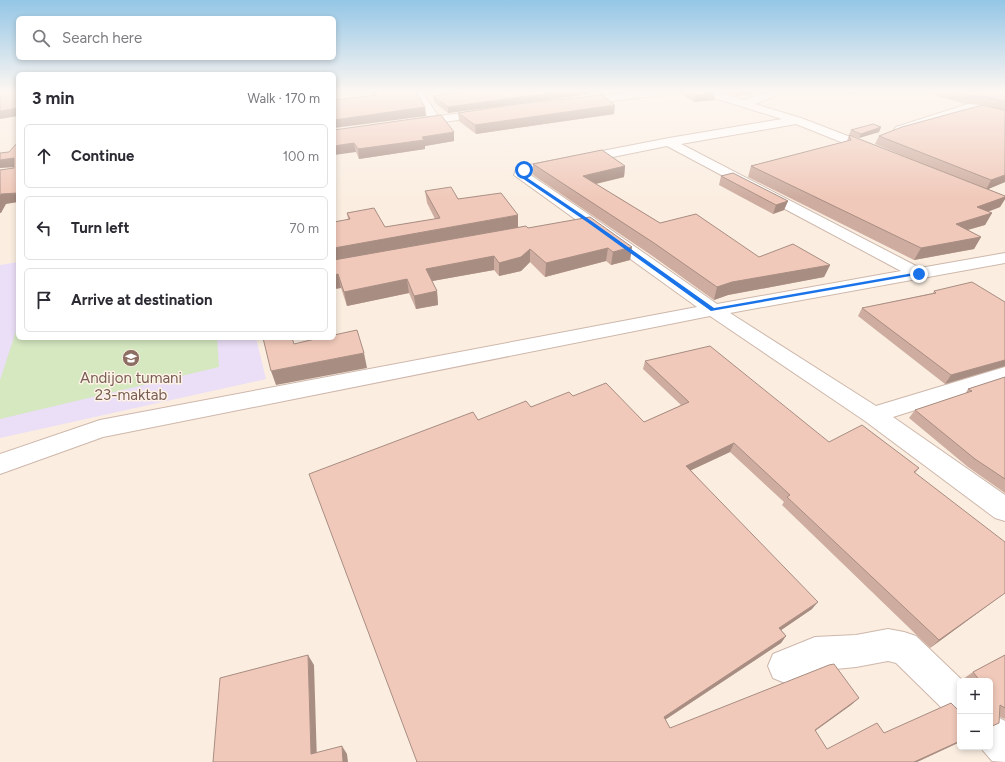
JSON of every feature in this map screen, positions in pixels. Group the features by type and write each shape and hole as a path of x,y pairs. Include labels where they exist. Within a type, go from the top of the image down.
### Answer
{"street":[{"path":"759,127 669,142 530,169 521,172 520,175 589,221 713,310 873,416 1005,510"},
{"path":"814,127 888,155"},
{"path":"888,134 910,127"},
{"path":"860,144 874,139"},
{"path":"669,142 919,274"},
{"path":"566,225 589,221"},
{"path":"0,464 100,429 713,310 1005,258"},
{"path":"873,416 1005,374"},
{"path":"785,666 815,654 856,651 888,645 904,648 957,699"},
{"path":"993,734 1005,748"}],"shaded area":[{"name":"Andijon tumani 23-maktab","path":"16,262 16,340 256,340 266,379 0,438 0,265"}],"green space":[{"path":"16,331 16,340 217,340 219,367 0,419 0,380"}],"building":[{"path":"359,127 450,127 454,132 422,137 424,140 358,149 354,143 336,146 336,130"},
{"path":"864,127 881,127 861,134 851,130"},
{"path":"902,127 1005,127 1005,175 991,180 879,136"},
{"path":"849,135 1005,197 977,207 992,213 956,224 981,237 921,248 751,166 851,140"},
{"path":"16,144 16,193 1,194 0,196 0,170 14,168 14,158 0,160 0,153 9,152"},
{"path":"602,150 625,166 583,176 660,223 696,214 759,257 793,244 830,265 732,282 717,287 654,243 533,164"},
{"path":"733,173 788,201 776,205 721,176"},
{"path":"451,187 458,199 501,193 518,215 336,248 336,222 350,219 347,213 374,208 385,227 440,218 425,191"},
{"path":"590,217 632,247 613,252 608,248 546,263 530,249 521,257 499,263 494,256 426,269 437,291 414,296 407,279 344,292 338,274 336,274 336,260 526,226 528,228"},
{"path":"972,282 1005,302 1005,360 951,375 862,308 936,293 934,291"},
{"path":"357,330 364,353 271,371 263,340 293,340 294,344 311,340 336,340 336,335"},
{"path":"710,346 829,442 862,425 919,468 914,472 1005,542 1005,593 939,640 787,497 790,495 734,443 686,466 818,602 779,628 786,636 664,717 670,728 834,664 859,698 815,730 827,749 877,723 884,733 951,703 957,709 957,742 914,762 417,762 309,474 473,412 478,420 526,401 531,407 569,392 573,396 606,383 644,422 689,402 645,361"},
{"path":"1005,377 1005,479 975,459 915,410 972,391 968,389"},
{"path":"308,655 311,754 342,746 343,762 213,762 220,678"},
{"path":"1005,655 1005,708 1000,705 999,723 993,726 993,678 978,678 973,672"}],"place":[{"name":"Andijon tumani 23-maktab","path":"131,358"}],"route":[{"path":"524,170 520,175 589,221 713,310 919,274"}]}
